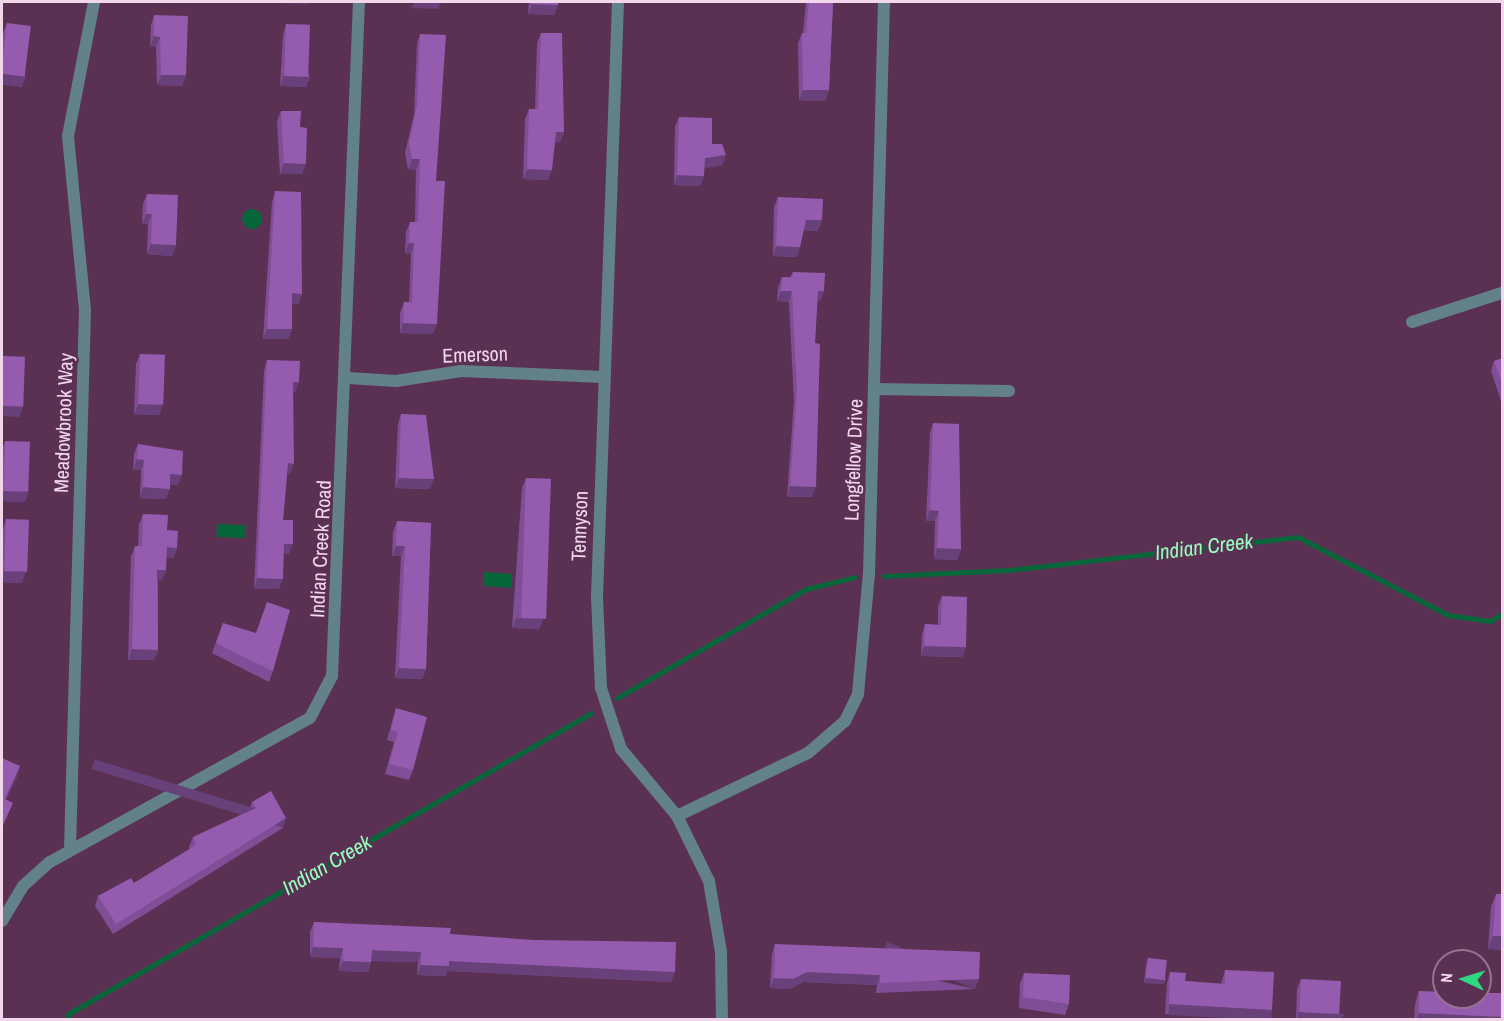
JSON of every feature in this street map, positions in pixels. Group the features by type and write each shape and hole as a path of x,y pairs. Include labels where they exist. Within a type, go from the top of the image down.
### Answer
{"street":[{"name":"Meadowbrook Way","path":"70,850 85,310 68,136 94,2"},
{"name":"Indian Creek Road","path":"2,921 23,886 70,850 287,734 310,718 323,698 335,646 348,378 359,2"},
{"name":"Tennyson","path":"618,2 597,597 601,688 621,749 677,816 709,881 721,952 722,1020"},
{"name":"Longfellow Drive","path":"677,816 808,753 845,721 858,694 867,631 884,2"},
{"path":"1412,322 1503,293"},
{"name":"Emerson","path":"348,378 396,381 461,371 603,377"},
{"path":"874,389 1009,391"}],"shaded area":[{"path":"252,209 259,212 262,219 259,226 252,229 245,226 242,219 245,212"},
{"path":"217,524 245,525 245,538 217,537"},
{"path":"484,572 512,574 511,588 483,586"}],"building":[{"path":"532,2 558,2 558,5 532,4"},
{"path":"809,2 833,2 829,90 803,90 802,33 806,33"},
{"path":"154,15 188,16 186,75 161,75 160,37 154,36"},
{"path":"7,23 31,26 25,77 2,74"},
{"path":"286,24 310,25 308,77 284,76"},
{"path":"541,33 562,33 564,132 556,132 552,170 527,169 529,109 538,109"},
{"path":"420,34 446,35 436,181 445,181 437,324 403,323 404,302 412,303 414,243 409,243 410,222 418,222 420,159 412,159 409,143 417,105"},
{"path":"281,111 301,111 300,127 307,128 306,164 284,163"},
{"path":"679,117 712,118 712,144 722,144 726,155 705,158 704,176 677,175"},
{"path":"275,191 301,192 302,294 292,293 292,329 267,329"},
{"path":"147,194 178,195 176,245 151,244 152,214 146,214"},
{"path":"778,197 823,199 822,220 806,220 800,247 776,246"},
{"path":"793,272 825,273 824,291 818,291 815,343 820,344 816,487 790,486 797,391 792,291 781,291 782,277 792,278"},
{"path":"140,354 165,355 163,405 138,404"},
{"path":"2,356 25,357 23,407 2,406"},
{"path":"1503,358 1503,385 1494,361"},
{"path":"267,360 300,361 299,382 293,382 294,464 288,463 283,520 293,520 293,544 284,544 283,579 257,578"},
{"path":"401,414 426,415 434,479 399,478"},
{"path":"933,423 959,424 961,549 937,548 939,511 930,510"},
{"path":"5,441 30,442 28,492 3,491"},
{"path":"138,444 183,451 182,475 170,474 170,489 143,487 144,460 137,459"},
{"path":"526,478 551,479 546,619 521,618"},
{"path":"143,514 168,515 167,530 178,531 177,548 167,547 166,570 157,570 158,650 132,649 135,546 142,546"},
{"path":"6,519 29,520 27,572 4,571"},
{"path":"397,521 431,523 426,669 399,668 405,546 396,546"},
{"path":"942,596 967,597 966,647 924,646 925,624 941,625"},
{"path":"267,602 290,610 273,671 216,643 223,623 256,633"},
{"path":"396,708 427,717 413,770 389,764 398,732 391,730"},
{"path":"2,758 20,766 5,799 13,803 3,825 2,824"},
{"path":"271,791 286,818 116,924 98,896 131,878 134,883 196,845 193,837 256,808 252,802"},
{"path":"1496,894 1503,894 1503,936 1493,936"},
{"path":"314,922 451,928 450,934 534,940 676,942 675,972 449,961 449,966 421,965 421,952 372,950 371,962 343,961 343,948 313,947"},
{"path":"775,944 980,952 979,979 880,983 880,975 807,972 793,979 774,978"},
{"path":"1148,958 1167,960 1165,980 1146,978"},
{"path":"1225,970 1274,972 1272,1010 1169,1004 1170,972 1186,973 1185,981 1225,984"},
{"path":"1024,973 1070,975 1069,1004 1023,997"},
{"path":"1301,979 1341,981 1339,1014 1299,1012"},
{"path":"1419,991 1432,992 1432,1009 1492,1009 1492,993 1503,993 1503,1017 1419,1013"}],"waterway":[{"name":"Indian Creek","path":"884,576 1008,570 1298,537 1448,615 1490,621 1502,614"},
{"name":"Indian Creek","path":"617,698 806,589 855,577"},
{"name":"Indian Creek","path":"67,1020 68,1014 591,713"}]}
